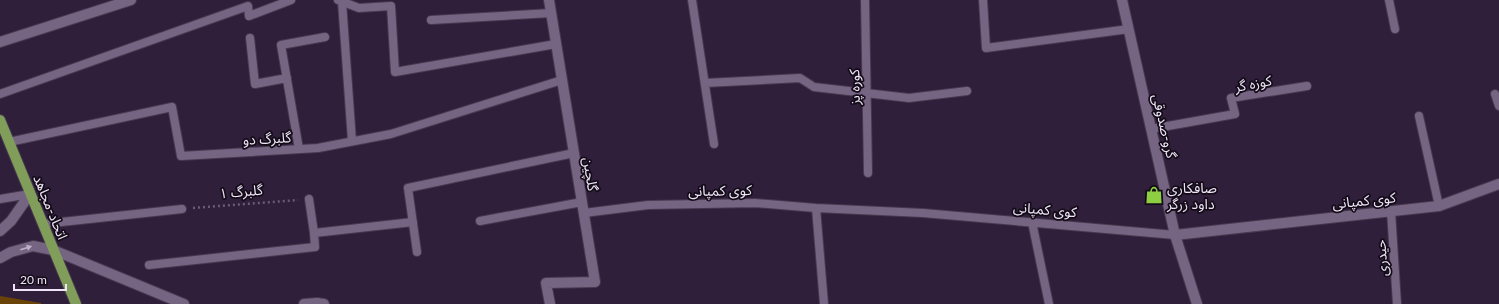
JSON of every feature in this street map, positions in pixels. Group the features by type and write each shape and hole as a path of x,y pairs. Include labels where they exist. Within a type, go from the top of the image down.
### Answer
{"main road":[{"name":"اتحاد-مجاهد","path":"0,120 2,130 9,142 76,304"}],"street":[{"path":"0,42 131,0"},
{"name":"گلچین","path":"549,0 595,282 546,283 550,304"},
{"name":"گرو-صدوقی","path":"1122,0 1176,235 1197,304"},
{"name":"کوی کمپانی","path":"1176,235 1439,206 1499,184"},
{"path":"0,231 11,221 30,194"},
{"path":"0,258 11,252 33,246 53,250 184,304"},
{"path":"304,304 324,304"}],"lane":[{"path":"0,94 248,6 249,16 292,0"},
{"path":"692,0 714,144"},
{"name":"کوره پز","path":"865,0 868,173"},
{"path":"983,0 986,48 1129,29"},
{"path":"1388,0 1395,29"},
{"path":"352,141 340,1 360,8 391,6 395,72 556,44"},
{"path":"431,20 551,13"},
{"path":"299,149 282,45 325,37"},
{"path":"250,38 255,84 287,78"},
{"path":"704,83 800,78 814,87 909,98 967,91"},
{"name":"گلبرگ دو","path":"9,142 172,107 181,156 318,148 391,134 562,80"},
{"name":"کوزه گر","path":"1151,129 1235,114 1231,98 1307,86"},
{"path":"1495,94 1499,106"},
{"path":"1419,116 1439,206"},
{"path":"417,252 408,188 574,153"},
{"path":"0,199 30,194"},
{"path":"149,265 315,248 309,199"},
{"path":"480,221 582,202"},
{"name":"کوی کمپانی","path":"584,213 648,205 755,203 816,208 922,213 1176,235"},
{"path":"816,208 824,304"},
{"path":"43,224 182,209"},
{"name":"حیدری","path":"1391,211 1397,304"},
{"path":"314,233 413,222"},
{"path":"1032,222 1049,304"}],"path":[{"name":"گلبرگ ۱","path":"182,209 309,199"}],"shaded area":[{"path":"0,296 41,303 41,304 0,304"}],"place":[{"name":"صافکاری داود زرگر","path":"1154,195"}]}
